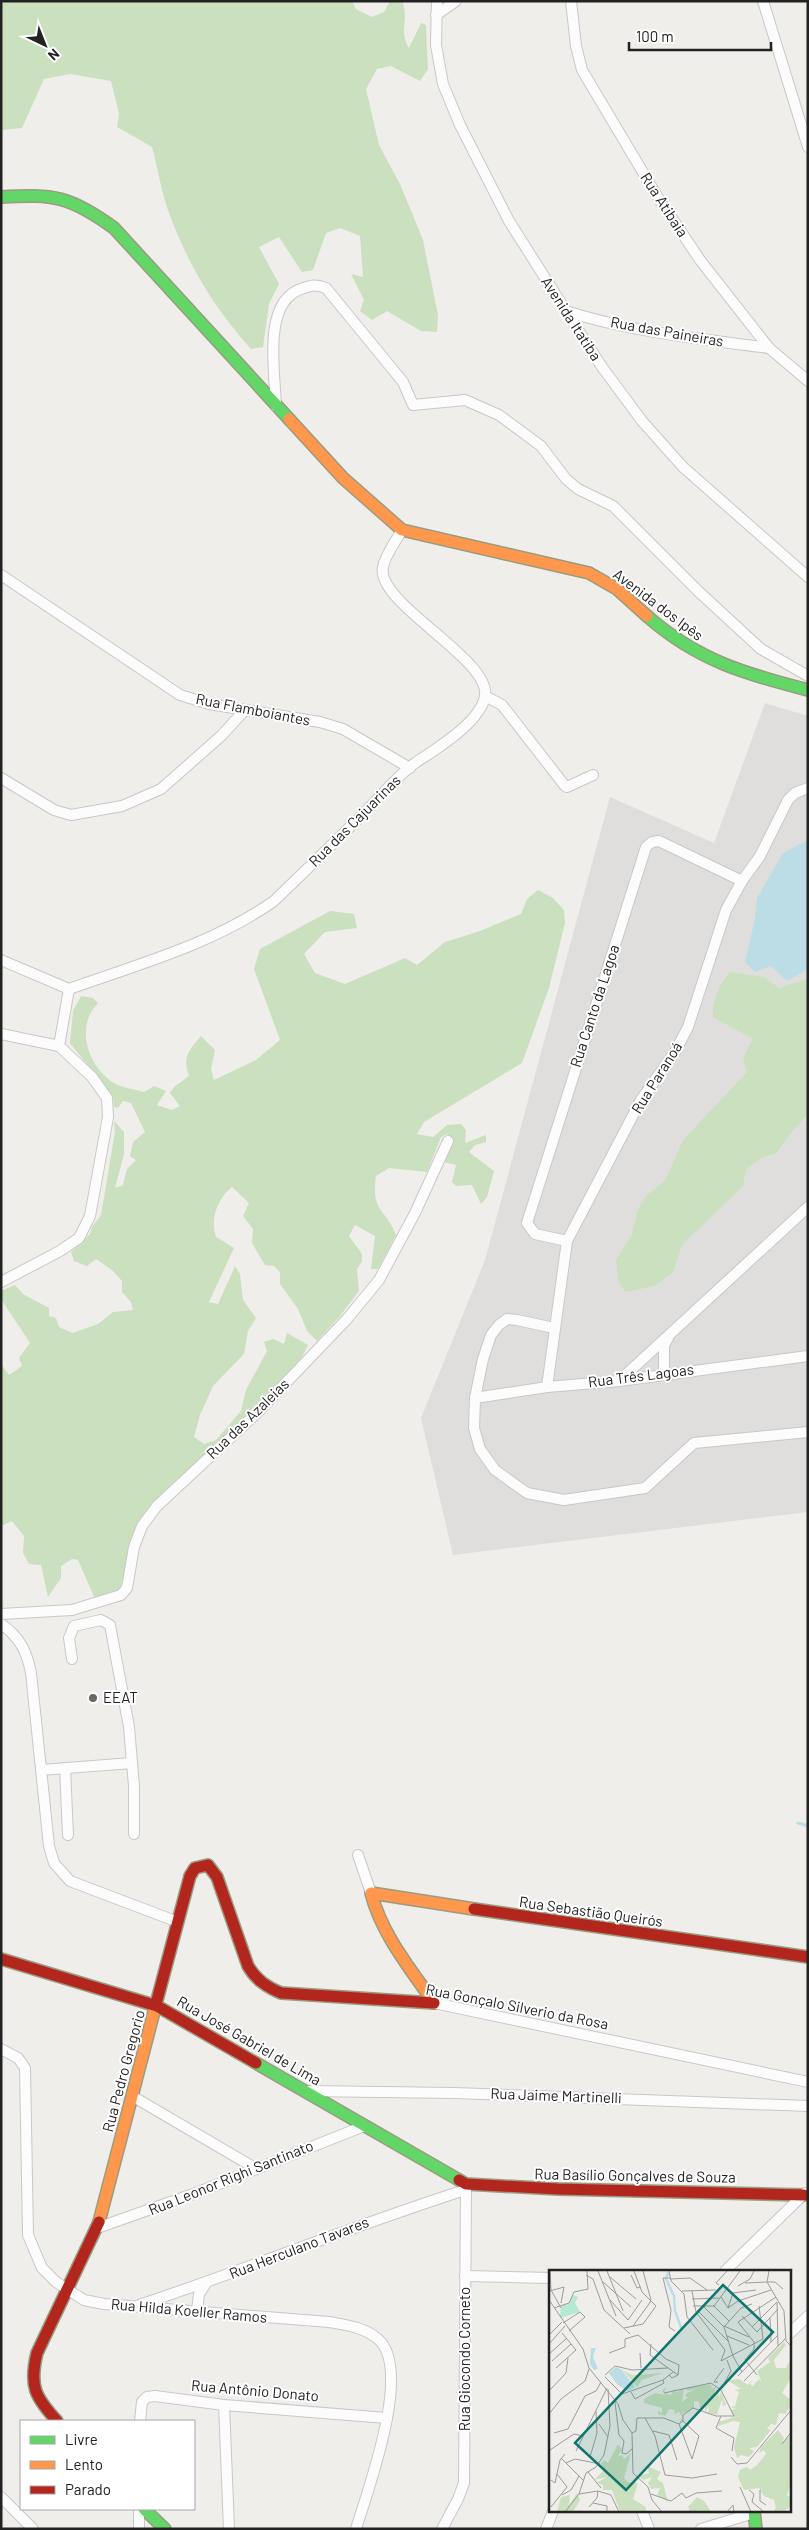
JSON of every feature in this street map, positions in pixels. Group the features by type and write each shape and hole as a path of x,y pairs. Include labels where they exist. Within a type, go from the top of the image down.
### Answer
{"street":[{"name":"Avenida Itatiba","path":"437,1 436,45 443,84 460,125 509,221 566,312 602,367 636,413 683,468 731,512 808,577"},
{"path":"436,15 456,1"},
{"name":"Rua Atibaia","path":"571,1 576,46 582,70 657,196 700,260 769,348 808,381"},
{"path":"763,1 803,115 808,147"},
{"path":"1,196 46,194 68,198 86,207 114,228 343,478 402,530 383,567 384,584 455,649 484,684 485,696 502,705 567,787 593,775"},
{"path":"276,406 275,328 281,305 294,291 316,284 326,288 403,382 413,405 466,400 499,415 541,446 566,479 578,489 613,506 698,591 761,648 808,676"},
{"name":"Rua das Paineiras","path":"566,312 621,325 705,340 769,348"},
{"name":"Avenida dos Ipês","path":"402,530 589,573 617,589 669,634 701,656 754,676 808,690"},
{"name":"Rua Flamboiantes","path":"1,575 180,695 244,712 320,722 343,729 410,768"},
{"name":"Rua das Cajuarinas","path":"69,988 171,953 248,919 274,901 410,768 458,733 480,710 485,696"},
{"path":"1,778 54,810 71,814 122,806 161,789 221,736 244,712"},
{"name":"Rua Paranoá","path":"547,1387 566,1240 588,1204 641,1100 688,1028 726,910 742,881 760,856 788,800 795,792 808,788"},
{"name":"Rua Canto da Lagoa","path":"566,1240 535,1234 528,1223 584,1038 646,847 652,842 660,841 742,881"},
{"path":"1,960 69,988 59,1046"},
{"path":"1,1034 59,1046 92,1077 106,1098 108,1117 90,1216 79,1238 67,1247 1,1282"},
{"name":"Rua das Azaleias","path":"1,1614 72,1610 121,1596 127,1588 134,1547 142,1526 157,1506 258,1412 347,1319 379,1280 415,1213 448,1141"},
{"path":"619,1381 808,1207"},
{"path":"554,1328 517,1320 507,1320 498,1326 491,1335 474,1398 474,1428 480,1449 495,1470 527,1493 564,1500 645,1488 694,1443 808,1432"},
{"path":"664,1374 664,1345 670,1333"},
{"name":"Rua Três Lagoas","path":"474,1398 547,1387 619,1381 808,1356"},
{"path":"72,1659 69,1638 74,1626 101,1620 110,1624 129,1727 134,1834"},
{"path":"1,1624 12,1631 27,1653 32,1673 49,1846 54,1863 63,1875 79,1886 178,1922"},
{"path":"41,1770 132,1762"},
{"path":"65,1768 68,1835"},
{"path":"358,1855 371,1894 373,1907 393,1942 434,2004"},
{"name":"Rua Pedro Gregorio","path":"66,2290 97,2228 190,1876 195,1868 208,1865"},
{"name":"Rua Gonçalo Silverio da Rosa","path":"208,1865 217,1877 248,1967 270,1989 281,1993 434,2004 808,2082"},
{"name":"Rua Sebastião Queirós","path":"371,1894 554,1922 808,1957"},
{"name":"Rua José Gabriel de Lima","path":"1,1959 157,2006 305,2090 466,2187"},
{"name":"Rua Hilda Koeller Ramos","path":"1,2049 18,2058 25,2068 28,2235 42,2268 66,2290 84,2300 133,2307 329,2322 364,2329 380,2340 391,2360 393,2386 387,2418 356,2529"},
{"name":"Rua Jaime Martinelli","path":"305,2090 454,2092 808,2106"},
{"path":"132,2096 255,2168"},
{"name":"Rua Leonor Righi Santinato","path":"97,2228 196,2194 255,2168 364,2126"},
{"name":"Rua Basílio Gonçalves de Souza","path":"466,2187 806,2195"},
{"name":"Rua Giocondo Corneto","path":"442,2529 464,2483 466,2187"},
{"name":"Rua Herculano Tavares","path":"133,2307 206,2283 466,2187"},
{"path":"726,2270 806,2195"},
{"path":"466,2276 549,2278"},
{"path":"197,2311 199,2294 206,2283"},
{"path":"56,2420 39,2401 32,2373 37,2353 66,2290"},
{"path":"792,2331 808,2316"},
{"name":"Rua Antônio Donato","path":"140,2420 142,2402 147,2397 387,2418"},
{"path":"224,2405 229,2529"},
{"path":"1,2497 33,2529"},
{"path":"139,2510 139,2529"},
{"path":"145,2510 165,2529"},
{"path":"546,2529 553,2512"},
{"path":"642,2512 649,2529"},
{"path":"701,2529 754,2512 756,2529"}],"shaded area":[{"path":"765,703 808,716 808,1512 453,1555 421,1418 485,1260 610,797 714,843"}],"green space":[{"path":"1,1 352,1 356,9 372,17 384,12 390,1 402,1 405,14 404,36 409,48 421,23 426,25 428,69 420,81 391,66 377,69 366,89 379,145 400,184 423,240 438,315 437,332 421,331 387,311 372,320 360,311 364,300 351,274 363,277 360,236 340,228 326,233 313,270 302,272 279,237 259,247 279,284 269,304 263,347 251,349 214,302 185,251 166,205 152,147 117,127 119,114 111,81 70,74 44,79 22,128 1,130"},
{"path":"538,890 553,898 564,910 565,923 549,988 522,1063 424,1122 417,1134 433,1137 447,1125 461,1124 466,1130 465,1143 486,1135 486,1142 475,1145 469,1152 494,1171 487,1197 481,1204 472,1185 456,1186 452,1182 456,1165 444,1162 451,1145 448,1134 441,1137 427,1172 389,1168 376,1176 375,1197 377,1204 396,1235 378,1269 371,1269 375,1236 355,1225 349,1236 362,1254 362,1261 357,1269 359,1291 340,1316 317,1341 307,1331 298,1309 280,1284 280,1272 274,1266 265,1265 252,1243 253,1229 243,1216 249,1203 232,1187 222,1197 216,1210 214,1230 216,1237 234,1248 209,1302 218,1304 235,1266 240,1274 243,1300 256,1318 248,1331 244,1354 213,1386 200,1415 194,1437 204,1444 216,1440 241,1411 246,1390 267,1351 264,1342 273,1339 284,1344 287,1333 308,1345 301,1359 240,1423 210,1452 161,1494 144,1514 135,1531 120,1589 101,1600 95,1599 78,1560 72,1559 61,1566 61,1578 48,1597 41,1565 29,1564 23,1553 24,1536 12,1521 1,1526 1,1364 9,1375 22,1366 19,1358 30,1343 1,1299 3,1290 15,1285 23,1294 49,1308 49,1316 56,1318 59,1327 72,1333 98,1324 113,1312 133,1310 131,1302 122,1292 122,1281 112,1270 96,1259 87,1266 74,1261 71,1252 90,1234 92,1227 101,1215 115,1132 114,1121 124,1132 124,1154 115,1188 123,1185 127,1169 136,1160 130,1156 133,1142 145,1132 131,1103 123,1101 118,1108 114,1107 113,1097 70,1043 73,1011 81,996 93,998 98,1003 91,1012 86,1034 87,1045 97,1067 105,1076 121,1086 144,1092 154,1086 166,1091 157,1105 172,1110 180,1106 170,1093 174,1087 189,1076 186,1064 188,1054 201,1036 215,1050 211,1069 214,1080 256,1060 280,1040 254,969 260,949 330,911 354,914 357,928 325,932 304,954 315,973 345,984 405,958 417,965 445,942 480,931 521,914 527,899"},
{"path":"730,972 764,977 779,988 808,979 808,1114 776,1153 763,1157 746,1169 743,1186 682,1245 673,1272 654,1286 625,1292 618,1280 616,1260 632,1234 638,1209 648,1194 665,1181 683,1140 747,1072 743,1058 753,1039 713,1017 717,993 722,982"}],"water":[{"path":"808,840 808,969 787,981 771,966 755,972 745,962 755,919 757,898 783,853"}],"waterway":[{"path":"798,1823 808,1826"}],"traffic: fast":[{"path":"1,197 35,196 61,199 85,209 114,228 289,419"},
{"path":"647,616 684,644 703,655 763,678 808,690"},
{"path":"256,2063 459,2180"},
{"path":"145,2510 165,2529"},
{"path":"754,2512 756,2529"}],"traffic: slow":[{"path":"289,419 343,478 402,530 589,573 617,589 647,616"},
{"path":"434,2003 389,1937 371,1893 474,1909"},
{"path":"99,2222 156,2004"}],"traffic: jam":[{"path":"156,2004 190,1876 195,1868 208,1865 217,1877 248,1966 258,1979 267,1986 281,1993 434,2003"},
{"path":"474,1909 808,1957"},
{"path":"1,1959 157,2006 256,2063"},
{"path":"459,2180 466,2184 558,2189 804,2195"},
{"path":"56,2420 43,2405 34,2383 37,2353 99,2222"}],"place":[{"name":"EEAT","path":"93,1698"}]}
